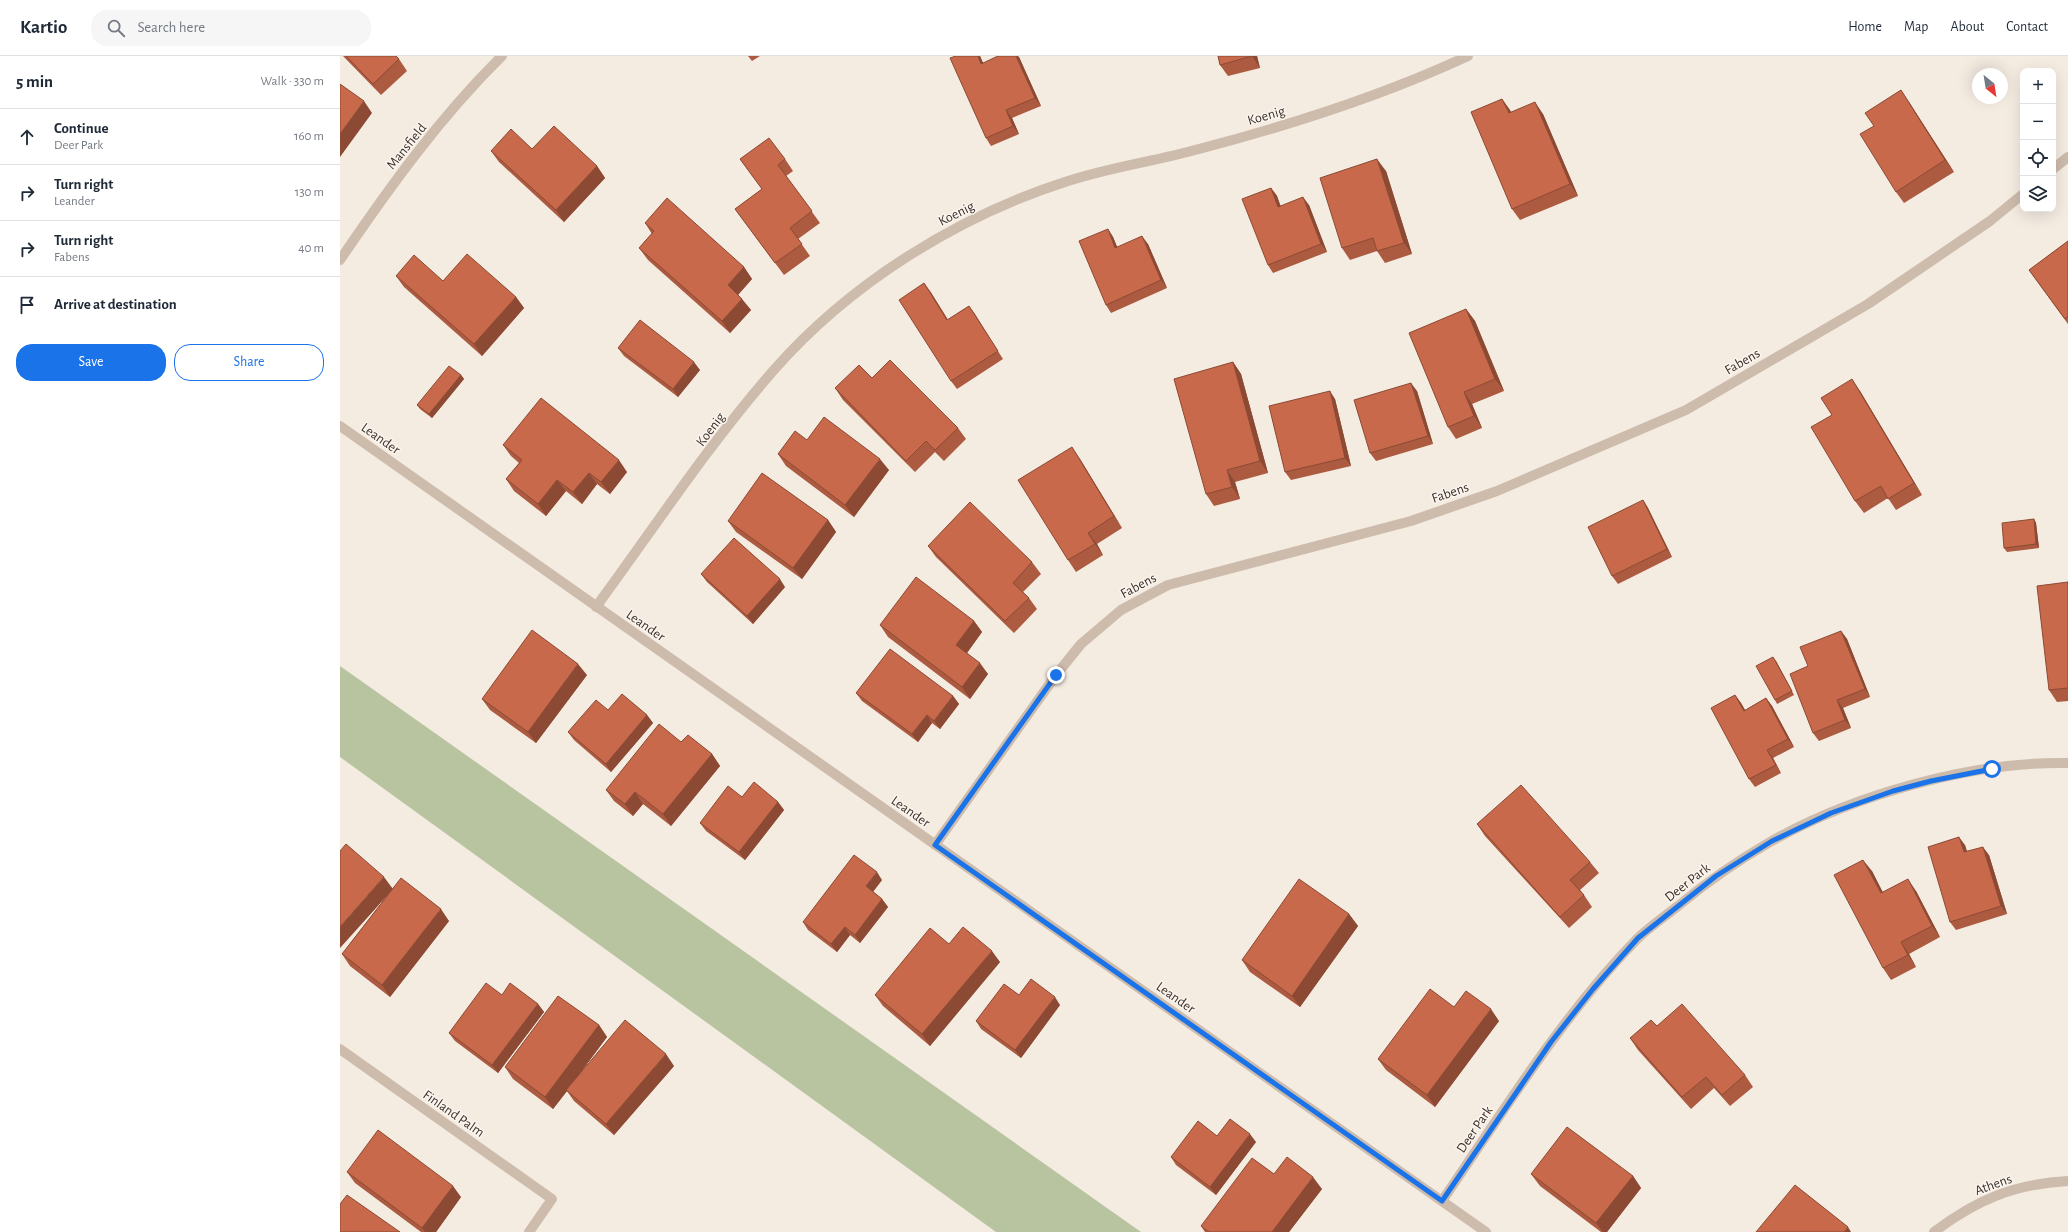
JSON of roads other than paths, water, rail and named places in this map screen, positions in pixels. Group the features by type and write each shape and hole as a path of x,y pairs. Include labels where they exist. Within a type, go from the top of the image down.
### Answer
{"street":[{"name":"Mansfield","path":"340,260 386,193 472,86 502,56"},
{"name":"Koenig","path":"596,607 722,435 774,370 824,320 880,276 939,237 1002,206 1069,180 1198,150 1334,110 1468,56"},
{"path":"2056,167 2068,157"},
{"name":"Fabens","path":"935,845 1061,669 1081,644 1121,610 1168,585 1411,520 1497,491 1686,410 1868,304 1990,221 2020,196"},
{"name":"Leander","path":"340,426 1486,1232"},
{"name":"Deer Park","path":"1442,1201 1551,1042 1593,989 1638,938 1716,876 1772,841 1831,813 1893,791 1931,781 1992,769 2068,763"},
{"name":"Finland Palm","path":"340,1049 552,1199 529,1232"},
{"name":"Athens","path":"1934,1232 1960,1213 2000,1193 2050,1182 2068,1181"}]}
